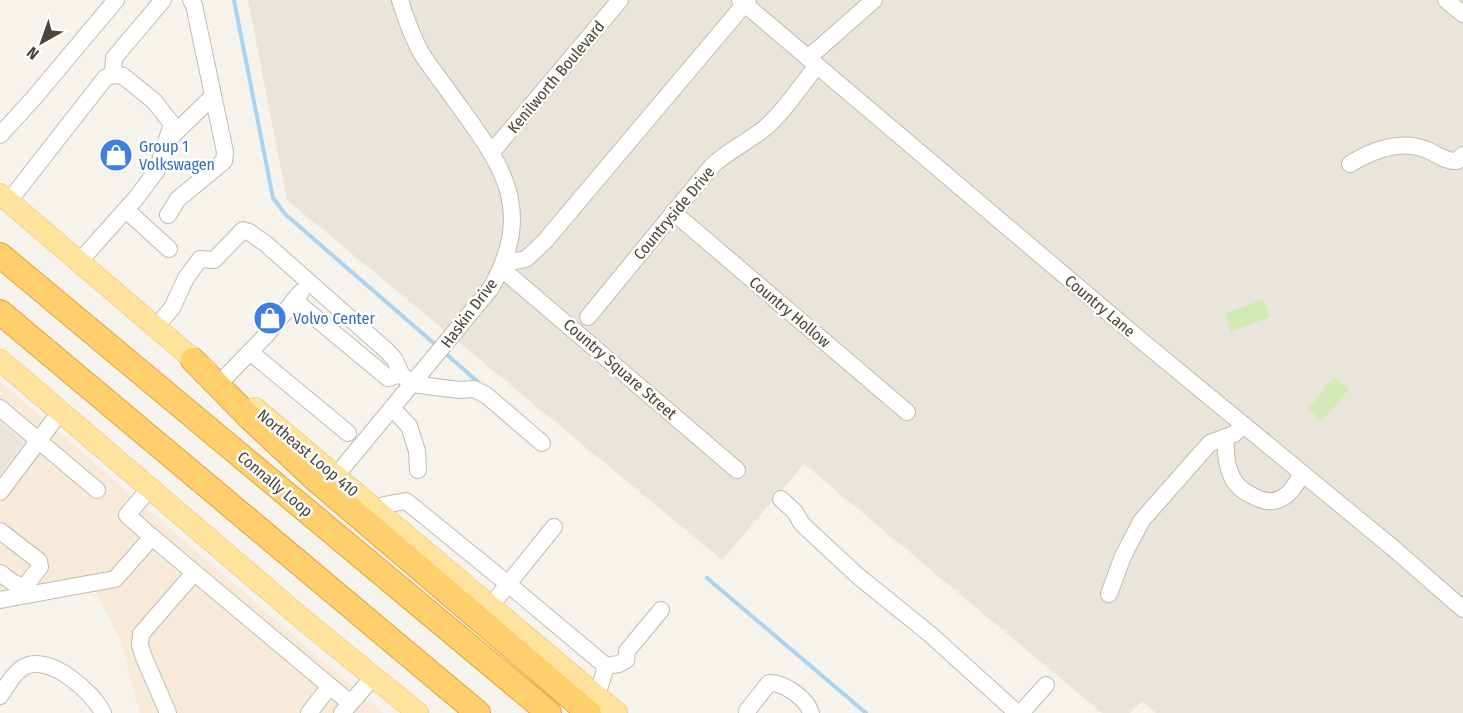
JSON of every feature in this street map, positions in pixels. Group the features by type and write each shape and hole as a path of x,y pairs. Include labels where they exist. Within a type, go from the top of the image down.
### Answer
{"highway":[{"name":"Connally Loop","path":"0,255 549,713"},
{"path":"0,312 478,713"},
{"path":"193,360 313,477 591,703"}],"main road":[{"name":"Northeast Loop 410","path":"4,197 155,328 245,399 490,607 591,703 617,713"},
{"path":"0,360 306,622 418,713"}],"street":[{"path":"0,135 116,0"},
{"path":"113,75 114,58 163,0"},
{"path":"168,215 178,199 224,161 225,152 194,5 191,0"},
{"name":"Haskin Drive","path":"335,477 392,408 407,379 432,361 491,288 503,266 511,241 513,209 506,182 491,153 421,53 400,0"},
{"name":"Kenilworth Boulevard","path":"491,153 620,0"},
{"name":"Countryside Drive","path":"588,317 711,166 724,154 768,125 812,62 874,0"},
{"path":"1446,0 1463,14"},
{"path":"503,266 526,259 545,241 744,1"},
{"name":"Country Lane","path":"744,1 812,62 1137,337 1393,548 1463,609"},
{"path":"4,197 106,77 123,76 154,101 172,124 157,170 126,210 79,262"},
{"path":"169,139 213,96"},
{"path":"1350,164 1380,149 1409,145 1419,146 1451,162 1457,161 1463,155"},
{"path":"126,210 169,249"},
{"name":"Country Hollow","path":"673,212 907,412"},
{"path":"155,328 172,308 186,278 200,259 214,260 243,230 266,244 387,351 407,379"},
{"name":"Country Square Street","path":"503,266 737,470"},
{"path":"221,382 250,352 309,282"},
{"path":"294,300 388,378 407,379 459,390 474,389 486,395 542,444"},
{"path":"250,352 348,433"},
{"path":"0,408 97,490"},
{"path":"392,408 409,426 417,452 418,470"},
{"path":"0,492 60,412"},
{"path":"1109,594 1123,556 1142,520 1210,443 1234,434 1244,425"},
{"path":"1226,438 1227,464 1234,481 1258,500 1271,502 1284,498 1295,488 1302,473"},
{"path":"150,488 127,515 330,686 346,708 374,676"},
{"path":"781,499 795,512 802,524 858,576 931,635 1019,713 1046,685"},
{"path":"377,512 384,504 406,501 606,666 619,664 626,660 627,651 661,610"},
{"path":"490,607 554,527"},
{"path":"0,531 39,561 40,567 26,585 21,586 0,573"},
{"path":"0,600 115,579 152,537"},
{"path":"168,713 143,654 140,645 141,634 194,573"},
{"path":"0,696 22,667 35,663 48,665 65,673 98,704 103,713"},
{"path":"591,703 600,686 606,666"},
{"path":"747,711 769,683 778,682 809,706 811,713"},
{"path":"309,713 330,686"}],"shaded area":[{"path":"248,0 1463,0 1463,713 1156,713 1142,701 1130,713 1102,713 804,464 722,560 287,200"},
{"path":"0,381 383,713 140,713 121,642 90,581 0,593 0,475 24,443 0,422"},
{"path":"0,422 24,443 0,475"}],"green space":[{"path":"1263,299 1270,317 1231,332 1225,314"},
{"path":"1334,377 1349,389 1322,421 1308,409"}],"waterway":[{"path":"234,0 273,198 285,214 437,346"},
{"path":"445,353 478,382"},
{"path":"707,578 866,713"}],"place":[{"name":"Group 1 Volkswagen","path":"116,155"},
{"name":"Volvo Center","path":"270,318"}]}
